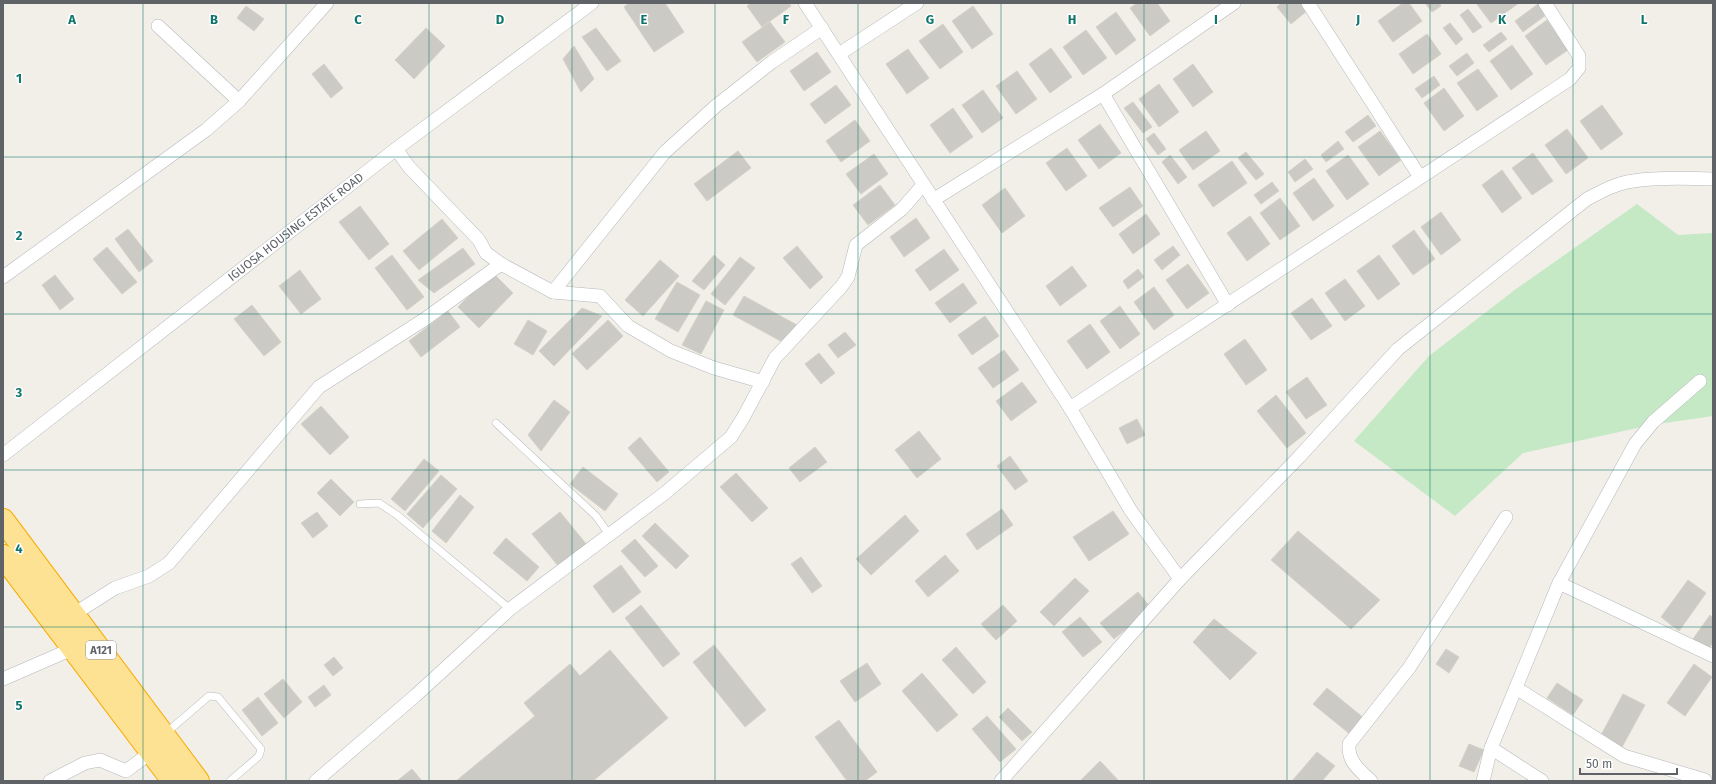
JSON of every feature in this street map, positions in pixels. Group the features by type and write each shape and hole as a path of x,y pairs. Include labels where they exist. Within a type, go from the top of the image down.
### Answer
{"highway":[{"name":"A121","path":"3,520 198,781"},
{"name":"A121","path":"4,559 150,753 173,781"}],"street":[{"path":"3,278 206,130 239,101 327,3"},
{"name":"IGUOSA HOUSING ESTATE ROAD","path":"3,455 396,149 592,3"},
{"path":"805,3 1070,408 1131,511 1180,579"},
{"path":"839,54 917,3"},
{"path":"933,200 1103,94 1234,3"},
{"path":"1308,3 1420,177"},
{"path":"1070,408 1570,79 1579,68 1579,56 1544,3"},
{"path":"158,26 239,101"},
{"path":"553,292 665,152 717,105 772,62 822,28"},
{"path":"1103,94 1228,305"},
{"path":"396,149 409,168 479,240 486,253 501,264 553,292 600,296 628,326 671,351 714,368 763,382"},
{"path":"1001,781 1180,579 1299,456 1398,349 1587,199 1607,189 1633,181 1694,178 1713,179"},
{"path":"316,781 415,696 510,610 665,493 731,437 775,358 848,277 856,244 902,209 923,185"},
{"path":"74,614 115,588 149,576 168,563 319,387 425,319 501,264"},
{"path":"1483,781 1491,748 1559,583 1635,444 1653,422 1700,381"},
{"path":"1371,781 1354,764 1348,755 1349,744 1409,668 1506,517"},
{"path":"1559,583 1713,656"},
{"path":"3,679 72,649"},
{"path":"1516,688 1624,756 1705,780"},
{"path":"1491,748 1542,781"},
{"path":"50,781 86,763 100,760 126,771 150,753"}],"lane":[{"path":"496,423 596,516 610,536"},
{"path":"360,504 379,503 397,515 510,610"},
{"path":"164,735 209,696 218,697 261,749 259,756 230,781"}],"green space":[{"path":"1637,204 1678,235 1713,233 1713,416 1651,425 1523,453 1455,516 1354,441 1429,356 1516,289"}],"building":[{"path":"629,3 665,3 684,32 654,52 624,7"},
{"path":"751,3 789,3 791,6 762,27 747,6"},
{"path":"1137,3 1157,3 1170,21 1150,36 1130,8"},
{"path":"1281,3 1302,3 1308,10 1291,24 1277,7"},
{"path":"1403,3 1409,3 1422,21 1393,42 1378,21"},
{"path":"1425,3 1439,3 1441,6 1432,12"},
{"path":"1476,3 1519,3 1491,23"},
{"path":"1538,4 1546,15 1523,32 1515,21"},
{"path":"246,6 264,19 254,31 237,18"},
{"path":"973,6 993,34 972,49 952,21"},
{"path":"1468,9 1482,27 1473,33 1460,15"},
{"path":"1116,12 1136,40 1116,55 1096,27"},
{"path":"1547,20 1568,50 1546,65 1525,36"},
{"path":"770,22 785,42 757,62 742,42"},
{"path":"1450,23 1463,39 1456,45 1443,28"},
{"path":"943,24 963,52 940,69 919,41"},
{"path":"426,28 445,46 414,79 395,60"},
{"path":"596,28 621,61 607,71 582,37"},
{"path":"1086,30 1107,58 1083,75 1063,47"},
{"path":"1501,32 1507,39 1489,52 1483,45"},
{"path":"1427,34 1441,54 1413,74 1399,54"},
{"path":"1512,45 1533,74 1511,90 1490,61"},
{"path":"574,46 594,79 581,92 563,59"},
{"path":"1051,48 1072,77 1050,93 1029,64"},
{"path":"908,49 929,78 907,94 886,64"},
{"path":"817,52 831,72 804,91 790,71"},
{"path":"1467,53 1474,63 1457,76 1449,66"},
{"path":"324,64 343,88 331,98 312,74"},
{"path":"1193,64 1213,92 1193,107 1173,79"},
{"path":"1478,69 1498,96 1477,111 1457,83"},
{"path":"1017,71 1037,99 1016,114 996,86"},
{"path":"1434,76 1440,85 1422,98 1415,89"},
{"path":"1159,84 1179,112 1159,127 1139,99"},
{"path":"836,85 851,105 825,124 810,104"},
{"path":"1444,88 1464,116 1444,131 1424,103"},
{"path":"983,90 1003,118 982,133 962,105"},
{"path":"1133,102 1152,127 1143,133 1124,108"},
{"path":"1602,105 1623,134 1601,150 1580,121"},
{"path":"953,108 973,137 950,153 930,125"},
{"path":"1368,115 1376,126 1353,142 1345,132"},
{"path":"855,120 870,141 841,162 826,141"},
{"path":"1100,124 1121,153 1099,169 1078,140"},
{"path":"1567,129 1588,158 1566,174 1545,145"},
{"path":"1206,131 1220,151 1193,170 1179,150"},
{"path":"1380,131 1401,160 1379,176 1358,147"},
{"path":"1154,133 1166,149 1158,155 1146,139"},
{"path":"1338,141 1344,149 1326,162 1321,155"},
{"path":"1067,148 1087,176 1066,191 1046,163"},
{"path":"738,151 751,168 707,201 694,184"},
{"path":"1246,152 1264,174 1256,180 1238,158"},
{"path":"1533,153 1553,181 1532,195 1512,168"},
{"path":"874,154 888,174 861,194 846,174"},
{"path":"1170,155 1187,177 1178,184 1162,162"},
{"path":"1348,155 1369,184 1347,200 1326,171"},
{"path":"1305,159 1313,169 1295,182 1288,172"},
{"path":"1232,161 1247,183 1213,207 1198,185"},
{"path":"1502,170 1522,198 1502,213 1482,185"},
{"path":"1314,178 1334,206 1313,221 1293,193"},
{"path":"1272,182 1279,191 1261,204 1254,195"},
{"path":"880,185 895,205 868,225 853,205"},
{"path":"1130,187 1143,206 1113,227 1099,208"},
{"path":"1005,188 1025,216 1002,233 982,205"},
{"path":"1280,198 1300,226 1280,240 1260,213"},
{"path":"360,206 389,244 369,260 339,222"},
{"path":"1441,212 1461,240 1441,255 1421,227"},
{"path":"1146,214 1160,234 1133,254 1119,234"},
{"path":"1250,216 1270,244 1247,261 1227,233"},
{"path":"916,218 930,238 904,257 890,237"},
{"path":"442,219 458,238 419,270 403,251"},
{"path":"128,229 153,261 139,272 115,239"},
{"path":"1414,230 1435,259 1413,275 1392,246"},
{"path":"797,246 823,277 810,289 783,258"},
{"path":"1173,246 1180,255 1162,270 1154,260"},
{"path":"107,247 137,282 122,294 93,259"},
{"path":"463,248 475,264 434,293 418,280"},
{"path":"944,249 959,270 930,291 915,270"},
{"path":"392,255 424,297 407,310 375,268"},
{"path":"714,255 725,265 704,290 692,281"},
{"path":"1379,255 1400,284 1378,300 1357,271"},
{"path":"740,257 755,268 725,305 711,294"},
{"path":"660,260 679,276 643,316 625,300"},
{"path":"1188,264 1209,293 1187,309 1166,280"},
{"path":"1072,266 1087,286 1060,306 1046,286"},
{"path":"1138,269 1144,277 1128,289 1123,281"},
{"path":"300,270 321,299 301,314 279,286"},
{"path":"492,272 513,293 479,328 458,307"},
{"path":"55,275 74,299 60,310 42,285"},
{"path":"1345,279 1365,306 1345,321 1325,293"},
{"path":"677,282 700,295 678,332 655,319"},
{"path":"963,283 977,303 950,323 935,303"},
{"path":"1154,287 1174,315 1154,330 1134,302"},
{"path":"744,296 797,325 786,344 733,315"},
{"path":"1312,298 1332,326 1311,340 1291,313"},
{"path":"706,301 724,310 701,354 682,345"},
{"path":"252,305 281,342 264,356 234,319"},
{"path":"1120,306 1140,334 1120,349 1100,321"},
{"path":"582,308 602,316 554,366 539,351"},
{"path":"448,311 460,327 421,357 409,341"},
{"path":"985,316 999,336 972,355 958,335"},
{"path":"528,320 547,331 533,355 514,344"},
{"path":"608,320 623,336 587,370 572,354"},
{"path":"1090,324 1110,352 1087,369 1067,341"},
{"path":"845,332 856,345 838,358 828,345"},
{"path":"1245,339 1267,370 1246,385 1224,354"},
{"path":"1004,350 1019,370 993,388 978,368"},
{"path":"819,353 835,373 821,384 805,364"},
{"path":"1307,377 1327,405 1306,419 1286,392"},
{"path":"1022,382 1037,402 1011,421 996,401"},
{"path":"1276,395 1306,433 1287,448 1257,411"},
{"path":"554,400 570,412 541,451 528,435"},
{"path":"321,406 349,437 330,455 301,424"},
{"path":"1137,419 1145,435 1127,444 1119,428"},
{"path":"919,431 941,459 917,478 895,450"},
{"path":"640,437 669,472 657,482 628,448"},
{"path":"815,447 827,462 800,482 789,468"},
{"path":"1010,456 1028,481 1015,490 997,466"},
{"path":"424,459 439,471 405,511 391,499"},
{"path":"583,467 618,494 605,511 570,484"},
{"path":"736,473 768,508 752,522 720,487"},
{"path":"441,475 457,489 423,528 407,514"},
{"path":"331,479 354,502 340,516 317,493"},
{"path":"460,495 474,507 446,543 432,531"},
{"path":"1002,509 1013,525 977,550 966,534"},
{"path":"1113,511 1129,534 1089,561 1073,537"},
{"path":"317,512 328,526 313,538 301,523"},
{"path":"560,512 587,545 559,567 532,534"},
{"path":"905,515 919,531 871,575 856,559"},
{"path":"655,523 689,556 676,569 642,536"},
{"path":"1298,531 1380,600 1351,629 1271,560"},
{"path":"506,538 539,567 527,581 493,553"},
{"path":"635,539 658,566 645,577 621,551"},
{"path":"945,555 959,571 928,597 915,581"},
{"path":"801,557 822,586 812,593 791,564"},
{"path":"621,565 641,592 613,613 593,586"},
{"path":"1075,578 1089,591 1054,626 1040,612"},
{"path":"1688,580 1706,593 1679,631 1661,617"},
{"path":"1138,592 1151,608 1114,639 1100,623"},
{"path":"641,605 680,654 663,667 625,618"},
{"path":"1003,605 1017,621 996,640 981,624"},
{"path":"1710,615 1713,618 1713,642 1708,650 1693,639"},
{"path":"1080,617 1102,642 1083,657 1062,632"},
{"path":"1214,619 1257,653 1230,680 1193,642"},
{"path":"714,645 766,710 745,727 693,662"},
{"path":"956,647 986,682 973,694 942,660"},
{"path":"1446,649 1459,657 1449,673 1436,664"},
{"path":"610,650 668,718 593,781 456,781 535,716 524,703 570,664 580,676"},
{"path":"334,657 343,668 333,676 324,665"},
{"path":"867,663 881,684 855,702 840,681"},
{"path":"1694,664 1712,677 1685,716 1667,703"},
{"path":"922,673 958,715 937,732 902,691"},
{"path":"283,679 302,702 284,718 264,694"},
{"path":"1557,683 1583,700 1573,715 1547,698"},
{"path":"324,685 331,695 315,707 308,697"},
{"path":"1327,688 1365,719 1351,735 1313,704"},
{"path":"1623,694 1645,705 1622,747 1600,737"},
{"path":"258,697 278,723 262,736 242,710"},
{"path":"1008,708 1032,732 1022,741 999,717"},
{"path":"987,716 1016,749 1000,762 972,729"},
{"path":"839,720 877,772 865,781 847,781 815,737"},
{"path":"1469,744 1484,750 1474,772 1459,766"},
{"path":"1317,752 1335,766 1322,781 1292,781"},
{"path":"1100,761 1119,781 1080,781"},
{"path":"412,769 422,781 397,781"}]}
